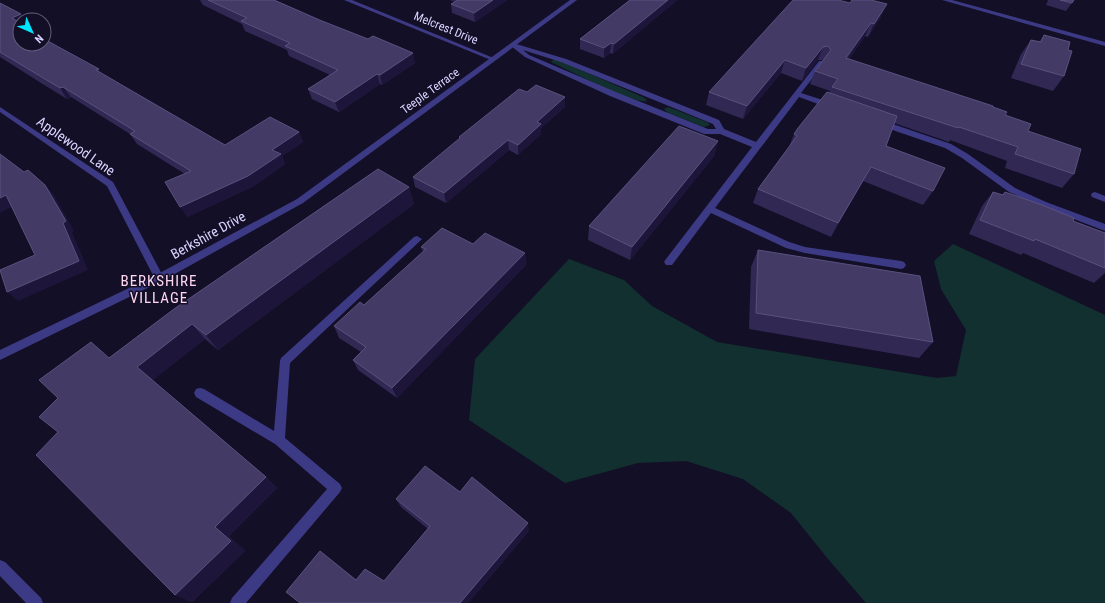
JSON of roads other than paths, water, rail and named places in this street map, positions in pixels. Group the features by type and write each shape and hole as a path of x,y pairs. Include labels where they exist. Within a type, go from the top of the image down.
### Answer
{"street":[{"name":"Melcrest Drive","path":"347,0 493,59"},
{"name":"Teeple Terrace","path":"300,201 574,0"},
{"path":"945,0 1105,44"},
{"path":"513,46 535,49 549,54 658,100 716,122 721,131"},
{"path":"513,46 527,56 650,109 707,132 721,131 758,146"},
{"path":"669,262 821,62"},
{"path":"798,94 843,109"},
{"path":"650,109 658,100"},
{"name":"Applewood Lane","path":"0,109 110,184 159,278"},
{"path":"872,120 948,146 965,156 1012,190 1043,204 1105,228"},
{"path":"1094,195 1105,199"},
{"name":"Berkshire Drive","path":"0,355 159,278 300,201"},
{"path":"710,209 786,245 805,250 901,265"},
{"path":"279,440 285,361 417,239"},
{"path":"200,393 279,440 336,488 237,603"},
{"path":"0,567 36,603"}],"district":[{"name":"BERKSHIRE VILLAGE","path":"159,290"}]}
